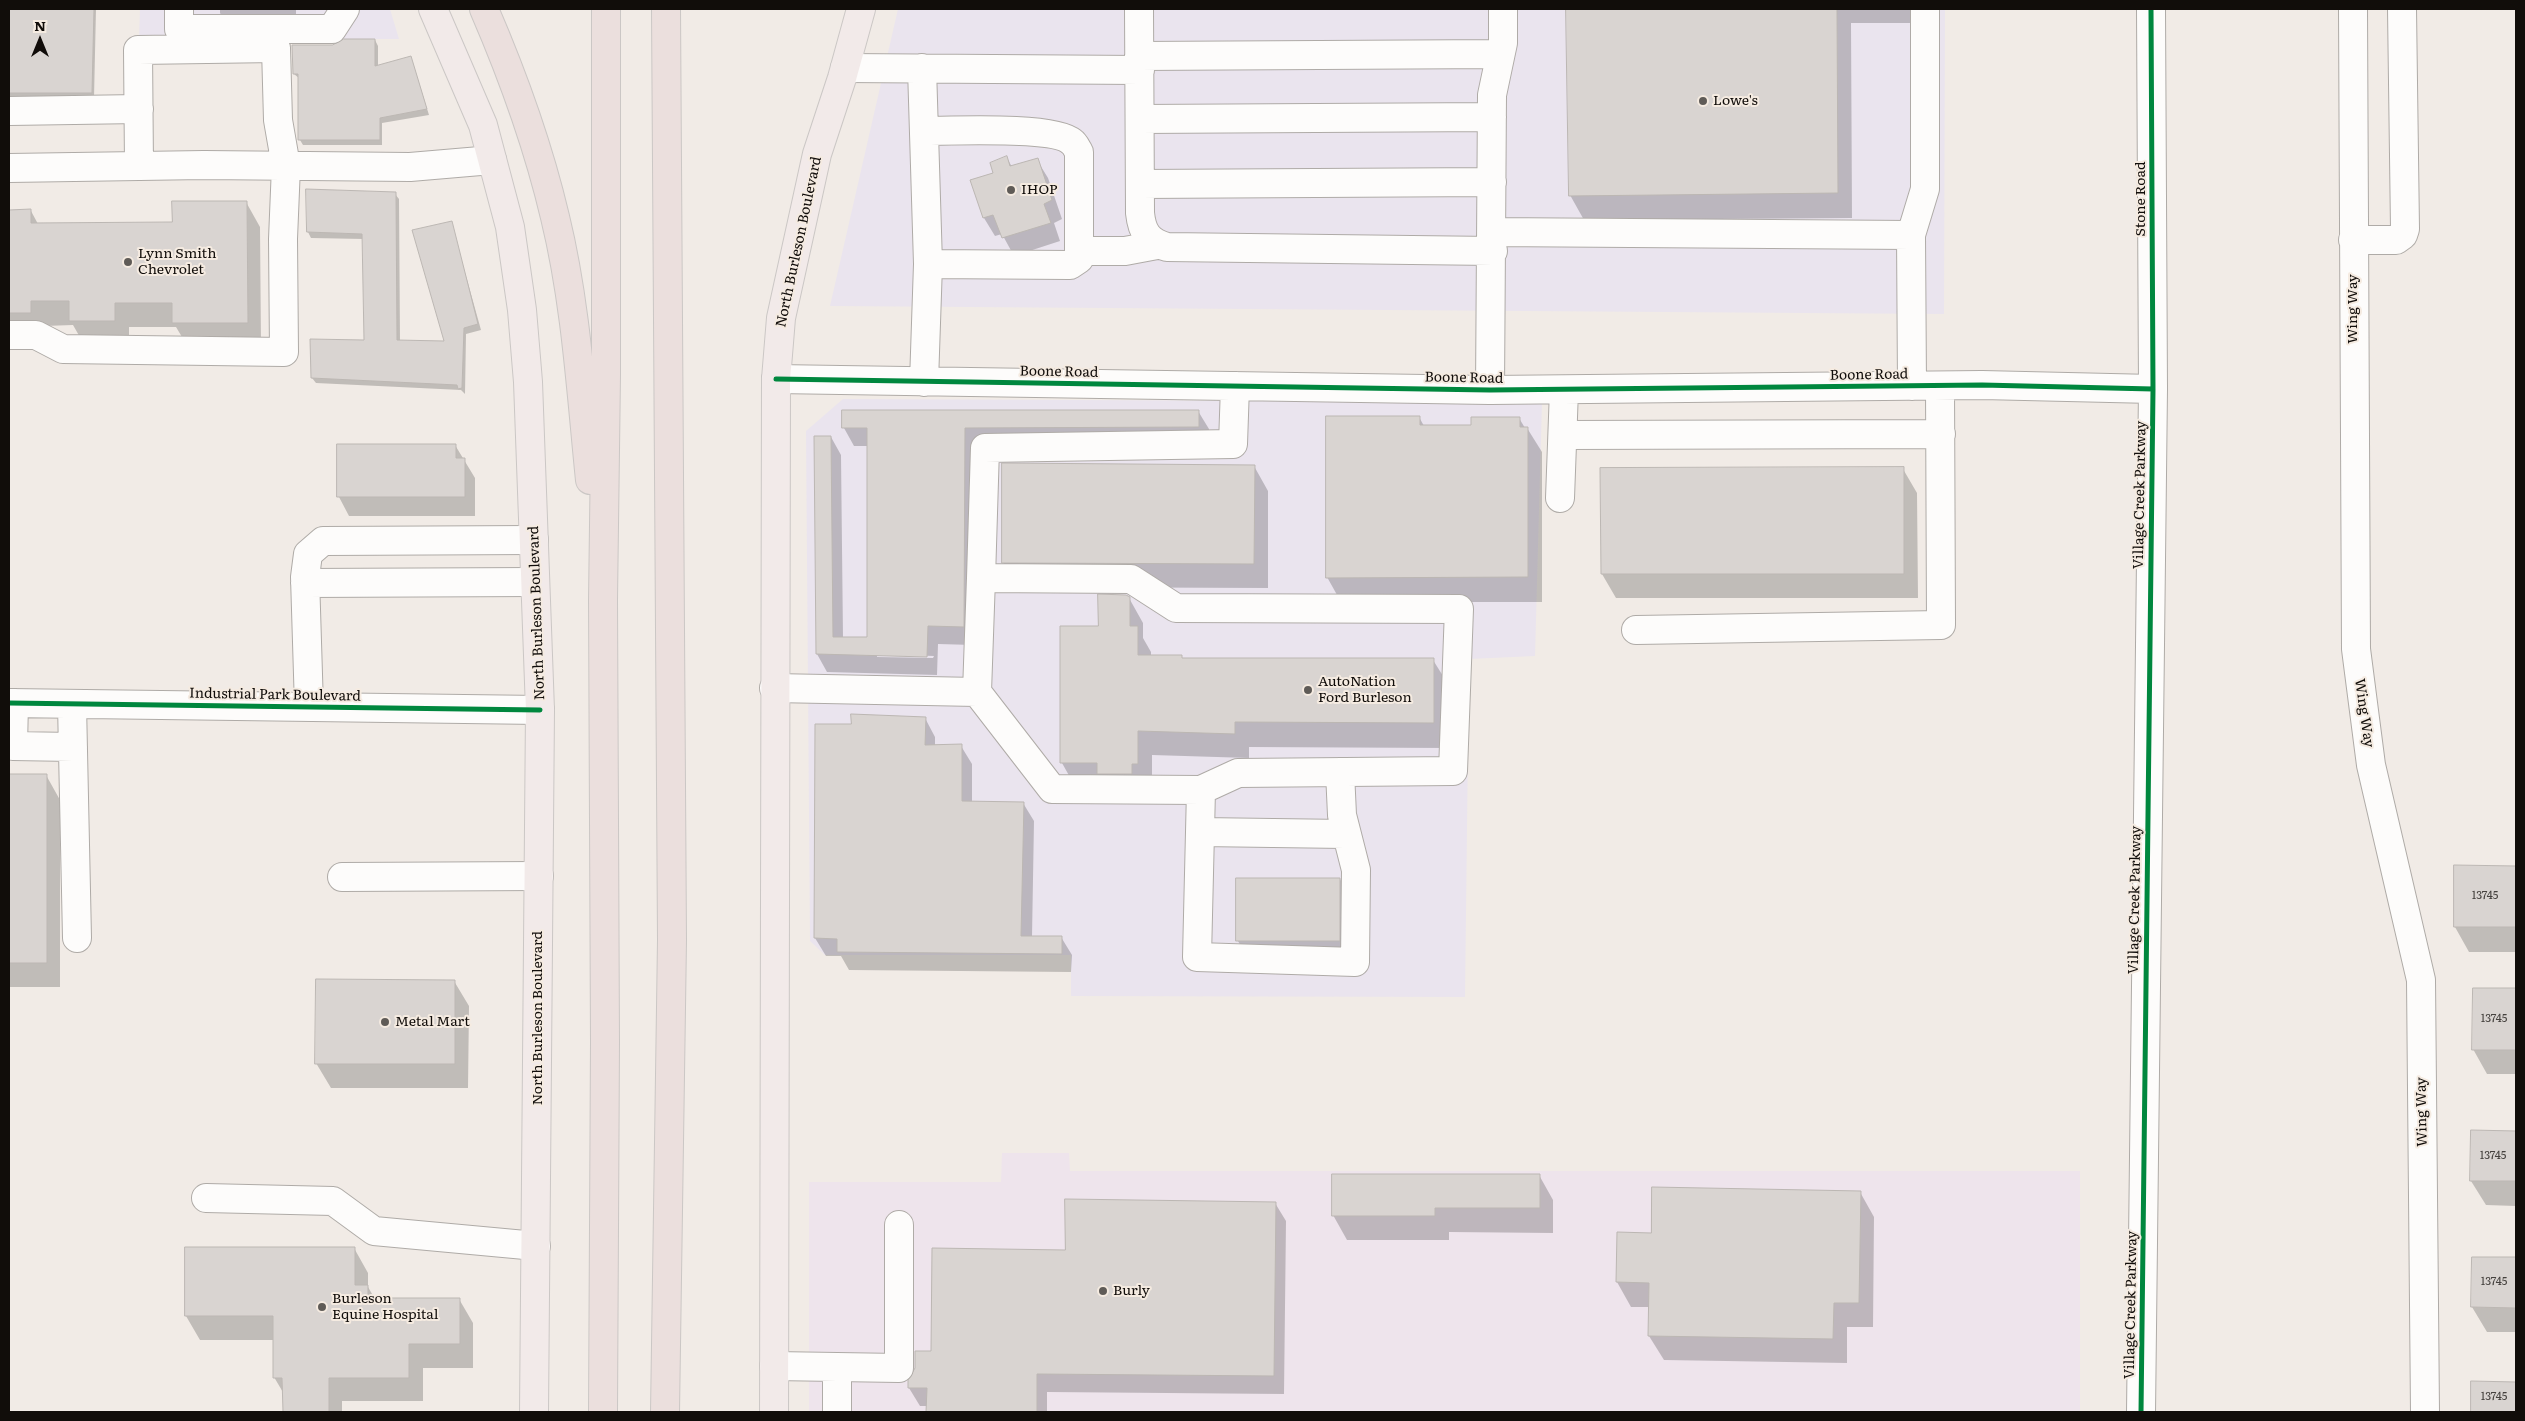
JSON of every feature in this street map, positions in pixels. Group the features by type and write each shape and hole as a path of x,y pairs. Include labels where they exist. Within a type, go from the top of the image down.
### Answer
{"highway":[{"path":"484,9 529,122 555,217 569,292 603,600"},
{"path":"603,1412 605,1042 603,600 606,374 606,9"},
{"path":"665,1412 672,940 666,9"},
{"path":"665,1378 669,1412"},
{"path":"583,1412 583,1408 602,1379"}],"main road":[{"name":"North Burleson Boulevard","path":"433,9 483,125 510,227 522,310 528,382 540,710 534,1412"},
{"name":"North Burleson Boulevard","path":"774,1412 776,380 781,318 817,154 861,9"}],"street":[{"path":"179,19 332,29 346,9"},
{"path":"1139,9 1141,223 1148,239 1167,247 1911,235"},
{"path":"1490,390 1492,95 1503,43 1503,9"},
{"path":"1912,386 1911,235 1924,190 1925,9"},
{"name":"Stone Road","path":"2151,9 2153,389"},
{"name":"Wing Way","path":"2353,9 2356,649 2371,766 2421,980 2425,1412"},
{"path":"2353,240 2396,240 2403,236 2405,229 2402,9"},
{"path":"9,335 36,335 63,349 284,352 283,239 286,166 278,120 276,48 138,50 139,166"},
{"path":"844,68 922,68 1500,54"},
{"path":"922,68 928,264 924,382"},
{"path":"9,110 139,109"},
{"path":"1140,119 1492,117"},
{"path":"924,131 1010,131 1056,135 1072,142 1078,152 1079,251 1078,259 1070,265 928,264"},
{"path":"9,168 139,166 410,167 492,160"},
{"path":"1140,184 1492,182"},
{"path":"1079,251 1125,251 1157,244"},
{"name":"Boone Road","path":"776,380 1490,390 1912,386 2153,389"},
{"path":"980,578 1131,578 1176,608 1459,609 1453,771 1238,773 1201,790 1052,789 977,692 980,578 985,448 1233,444 1235,386"},
{"path":"1636,630 1942,625 1940,386"},
{"name":"Village Creek Parkway","path":"2141,1412 2153,389"},
{"path":"1560,498 1564,435 1564,390"},
{"path":"1564,435 1941,434"},
{"path":"309,707 305,583 308,554 323,541 534,540"},
{"path":"305,583 535,582"},
{"path":"774,688 977,692"},
{"path":"11,703 13,746 73,747"},
{"name":"Industrial Park Boulevard","path":"11,703 540,710"},
{"path":"72,704 77,938"},
{"path":"1201,790 1197,957 1355,962 1356,870 1342,815 1340,772"},
{"path":"1201,832 1346,834"},
{"path":"342,877 539,876"},
{"path":"206,1198 333,1201 374,1231 536,1246"},
{"path":"774,1366 899,1368 900,1225"},
{"path":"837,1367 837,1412"}],"shaded area":[{"path":"140,9 390,9 399,39 139,39"},
{"path":"898,9 1945,9 1944,314 830,306"},
{"path":"843,399 1542,402 1535,656 1469,659 1465,997 1071,996 1071,955 825,955 810,941 806,431"},
{"path":"1002,1153 1069,1153 1070,1171 2080,1171 2080,1412 809,1412 809,1182 1001,1182"}],"building":[{"path":"9,9 94,9 92,93 9,93"},
{"name":"Lowe's","path":"1566,9 1837,9 1838,193 1569,196"},
{"path":"344,39 375,39 375,66 411,56 427,109 380,118 380,140 298,140 298,74 293,74 292,45 332,45"},
{"name":"IHOP","path":"1007,156 1010,166 1038,158 1052,200 1044,204 1051,223 1002,238 993,215 983,218 970,180 993,173 990,163"},
{"path":"306,189 396,192 397,340 444,341 412,230 452,221 478,324 464,328 462,388 458,389 457,385 311,378 310,339 364,340 362,234 307,232"},
{"name":"Lynn Smith Chevrolet","path":"172,201 247,201 248,323 172,323 172,303 115,303 115,321 69,321 69,301 31,301 31,313 9,313 9,210 31,209 31,223 172,222"},
{"path":"842,410 1199,410 1199,427 965,428 964,627 928,626 927,657 816,654 814,436 831,436 833,637 867,637 867,428 842,428"},
{"path":"1326,416 1420,416 1420,425 1471,425 1471,417 1520,417 1520,427 1528,427 1528,577 1326,578"},
{"path":"337,444 456,444 456,458 465,458 465,497 337,497"},
{"path":"1002,463 1255,465 1254,564 1002,563"},
{"path":"1904,467 1904,574 1601,574 1600,468"},
{"path":"1098,594 1126,595 1130,597 1130,626 1138,626 1138,655 1182,655 1182,658 1434,658 1434,723 1235,722 1235,734 1138,731 1138,764 1132,764 1132,774 1097,774 1097,763 1060,763 1060,626 1098,626"},
{"path":"851,714 926,717 925,745 962,744 962,801 1024,802 1021,936 1062,936 1062,954 837,952 837,939 814,938 815,724 851,724"},
{"path":"9,774 47,774 47,963 9,963"},
{"path":"2454,865 2516,866 2516,927 2454,927"},
{"path":"1236,878 1340,878 1340,941 1236,941"},
{"name":"Metal Mart","path":"316,979 455,980 455,1064 315,1064"},
{"path":"2473,988 2516,988 2516,1050 2472,1050"},
{"path":"2471,1130 2516,1131 2516,1181 2470,1181"},
{"path":"1332,1174 1540,1174 1540,1208 1435,1208 1435,1216 1332,1216"},
{"path":"1652,1187 1861,1191 1859,1303 1834,1303 1833,1339 1648,1336 1649,1283 1616,1282 1617,1232 1651,1233"},
{"name":"Burly","path":"1065,1199 1276,1202 1274,1376 1037,1374 1037,1412 926,1412 927,1388 908,1388 908,1380 915,1368 915,1351 931,1351 932,1248 1065,1250"},
{"name":"Burleson Equine Hospital","path":"185,1247 355,1247 355,1285 368,1285 368,1298 460,1298 460,1344 409,1344 409,1378 329,1378 329,1412 283,1412 282,1378 273,1378 273,1316 185,1316"},
{"path":"2472,1257 2516,1257 2516,1308 2471,1307"},
{"path":"2471,1381 2516,1382 2516,1412 2471,1412"}],"cycle path":[{"path":"2141,1412 2153,389 2151,9"},
{"path":"776,379 1490,390 1982,385 2153,389"},
{"path":"9,703 540,710"}],"place":[{"name":"Lowe's","path":"1703,101"},
{"name":"IHOP","path":"1011,190"},
{"name":"Lynn Smith Chevrolet","path":"128,262"},
{"name":"AutoNation Ford Burleson","path":"1308,690"},
{"name":"Metal Mart","path":"385,1022"},
{"name":"Burly","path":"1103,1291"},
{"name":"Burleson Equine Hospital","path":"322,1307"}]}
